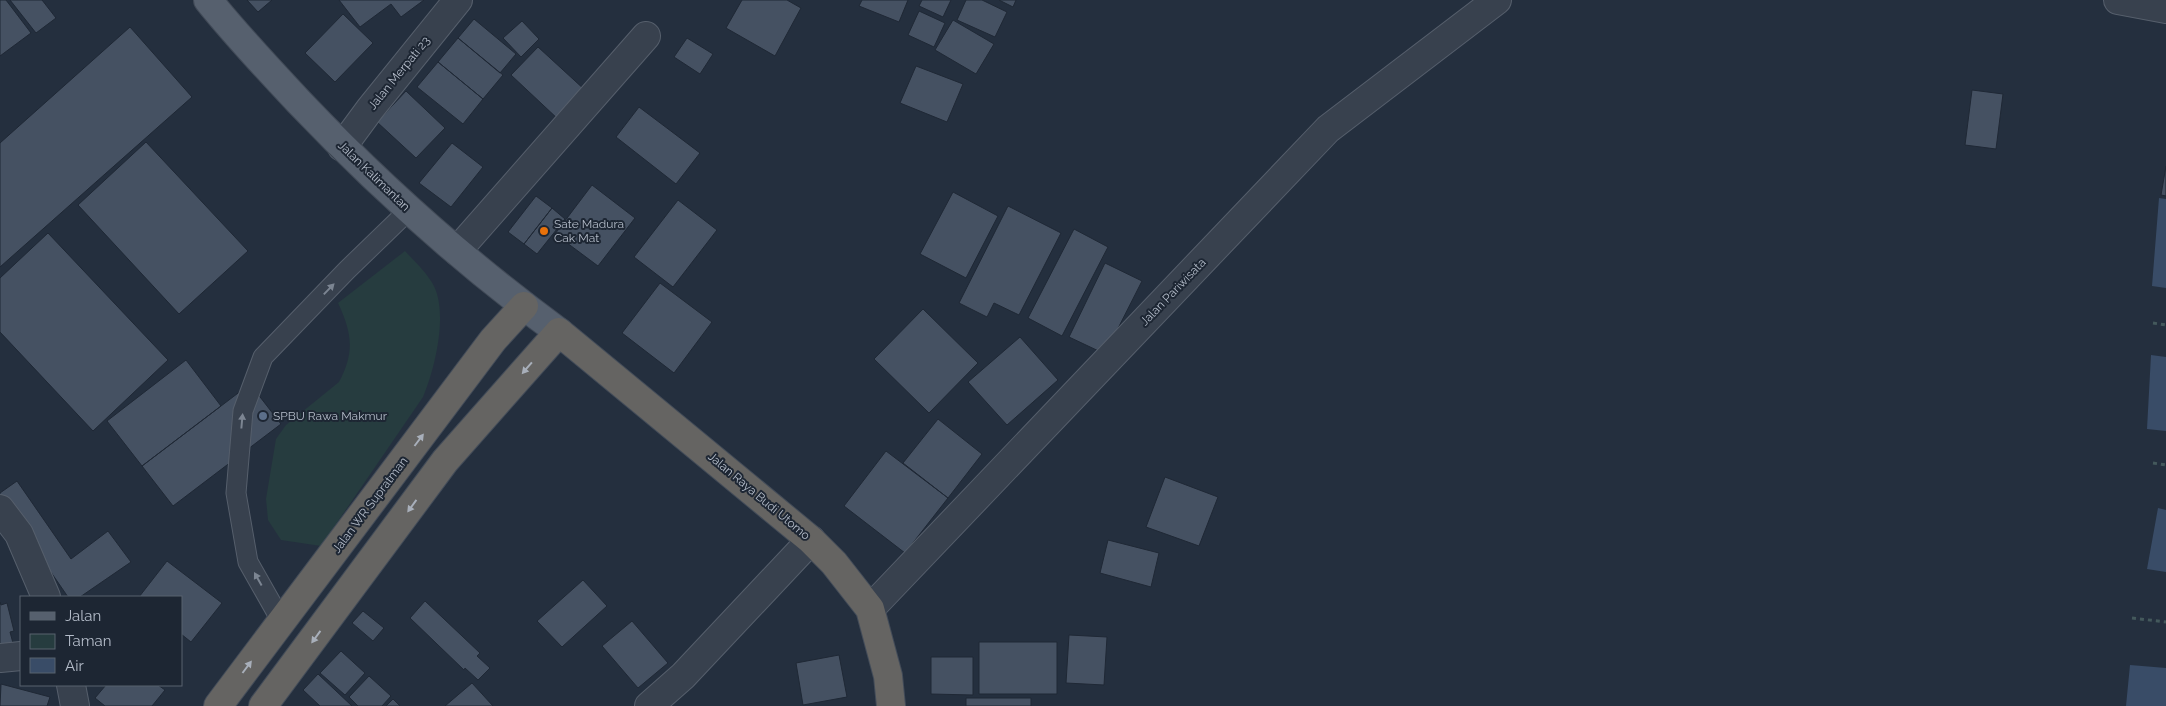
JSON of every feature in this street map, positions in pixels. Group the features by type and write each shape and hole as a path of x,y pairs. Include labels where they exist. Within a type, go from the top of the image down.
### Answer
{"highway":[{"name":"Jalan WR Supratman","path":"218,706 493,340 524,306"},
{"name":"Jalan Raya Budi Utomo","path":"559,332 811,540 834,563 870,609 888,676 890,706"},
{"path":"263,706 445,461 559,332"}],"main road":[{"name":"Jalan Kalimantan","path":"208,0 236,36 342,147 409,210 457,251 559,332"}],"street":[{"name":"Jalan Merpati 23","path":"342,147 370,109 458,0"},
{"name":"Jalan Pariwisata","path":"870,609 1328,129 1497,0"},
{"path":"2118,0 2166,9"},
{"path":"457,251 646,36"},
{"path":"0,509 19,534 46,596"},
{"path":"648,706 683,676 811,540"},
{"path":"0,658 20,656"},
{"path":"71,686 75,706"}],"lane":[{"path":"282,622 248,562 236,493 243,411 263,357 347,270 409,210"}],"path":[{"path":"2153,323 2166,325"},
{"path":"2153,463 2166,465"},
{"path":"2132,618 2166,622"}],"green space":[{"path":"405,251 431,281 437,293 439,307 439,339 432,371 423,397 321,546 281,540 268,520 266,499 276,439 286,425 339,382 348,361 350,342 349,333 338,303"}],"water":[{"path":"2159,198 2166,199 2166,288 2152,286"},
{"path":"2151,355 2166,357 2166,431 2147,429"},
{"path":"2158,508 2166,510 2166,572 2147,569"},
{"path":"2130,665 2166,668 2166,706 2126,706"}],"building":[{"path":"0,0 6,0 31,33 0,56"},
{"path":"10,0 42,0 56,18 36,33"},
{"path":"247,0 272,0 258,12"},
{"path":"339,0 424,0 401,17 391,4 360,27"},
{"path":"742,0 787,0 801,8 775,56 726,28"},
{"path":"862,0 908,0 899,22 859,6"},
{"path":"922,0 951,0 943,17 919,6"},
{"path":"966,0 982,0 1007,12 995,37 957,20"},
{"path":"999,0 1016,0 1013,7"},
{"path":"919,11 945,23 934,47 908,35"},
{"path":"343,14 373,43 335,82 305,53"},
{"path":"474,19 516,54 500,73 458,38"},
{"path":"953,20 994,44 976,74 935,50"},
{"path":"522,21 539,39 521,57 503,38"},
{"path":"130,27 192,97 0,267 0,143"},
{"path":"458,38 503,75 483,99 438,62"},
{"path":"687,38 713,54 700,74 674,57"},
{"path":"538,47 586,91 559,120 511,75"},
{"path":"438,62 483,99 463,124 417,87"},
{"path":"916,66 963,84 947,122 900,103"},
{"path":"1972,90 2003,94 1996,149 1965,145"},
{"path":"406,91 445,128 416,158 377,122"},
{"path":"639,107 700,153 676,184 616,137"},
{"path":"146,142 248,251 179,314 78,205"},
{"path":"452,143 483,167 451,207 419,183"},
{"path":"2166,166 2166,196 2161,195"},
{"path":"592,185 635,218 598,266 555,234"},
{"path":"953,192 998,216 966,278 920,254"},
{"path":"536,196 552,208 524,244 508,232"},
{"path":"678,200 717,230 673,287 634,257"},
{"path":"1008,206 1061,233 1019,315 994,303 987,317 959,303"},
{"name":"Sate Madura Cak Mat","path":"552,208 565,219 537,254 524,244"},
{"path":"1074,229 1108,247 1062,336 1028,318"},
{"path":"48,233 168,360 93,431 0,332 0,278"},
{"path":"1105,263 1142,281 1105,354 1069,337"},
{"path":"660,283 712,322 674,373 622,333"},
{"path":"923,309 978,363 929,413 874,359"},
{"path":"1020,337 1058,380 1007,425 968,382"},
{"path":"186,360 221,406 142,466 107,421"},
{"path":"250,384 281,424 173,506 142,466"},
{"path":"938,419 982,454 948,498 903,463"},
{"path":"886,451 948,498 905,553 844,506"},
{"path":"1165,477 1218,497 1199,546 1146,527"},
{"path":"17,481 71,559 108,531 131,562 81,596 67,596 0,498 0,493"},
{"path":"1108,540 1159,553 1151,587 1100,573"},
{"path":"167,561 222,603 191,642 182,635 182,596 140,596"},
{"path":"583,580 607,606 562,647 537,621"},
{"path":"425,601 480,653 477,656 490,668 478,680 465,668 464,670 410,618"},
{"path":"0,602 1,605 7,603 14,631 10,632 13,643 0,645"},
{"path":"363,611 384,628 373,641 352,623"},
{"path":"632,621 668,663 638,688 602,646"},
{"path":"1069,635 1107,637 1104,685 1066,683"},
{"path":"979,642 1057,642 1057,694 979,694"},
{"path":"341,651 365,673 345,695 320,673"},
{"path":"839,655 847,697 803,705 796,663"},
{"path":"931,657 973,657 973,695 931,694"},
{"path":"318,674 352,706 320,706 303,690"},
{"path":"369,676 391,696 382,706 358,706 349,697"},
{"path":"472,683 493,706 445,706"},
{"path":"1,684 50,697 47,706 0,706"},
{"path":"105,686 159,686 165,690 152,706 105,706 95,698"},
{"path":"966,698 1031,698 1031,706 966,706"},
{"path":"393,699 400,706 386,706"}],"place":[{"name":"Sate Madura Cak Mat","path":"544,231"},
{"name":"SPBU Rawa Makmur","path":"263,416"}]}
